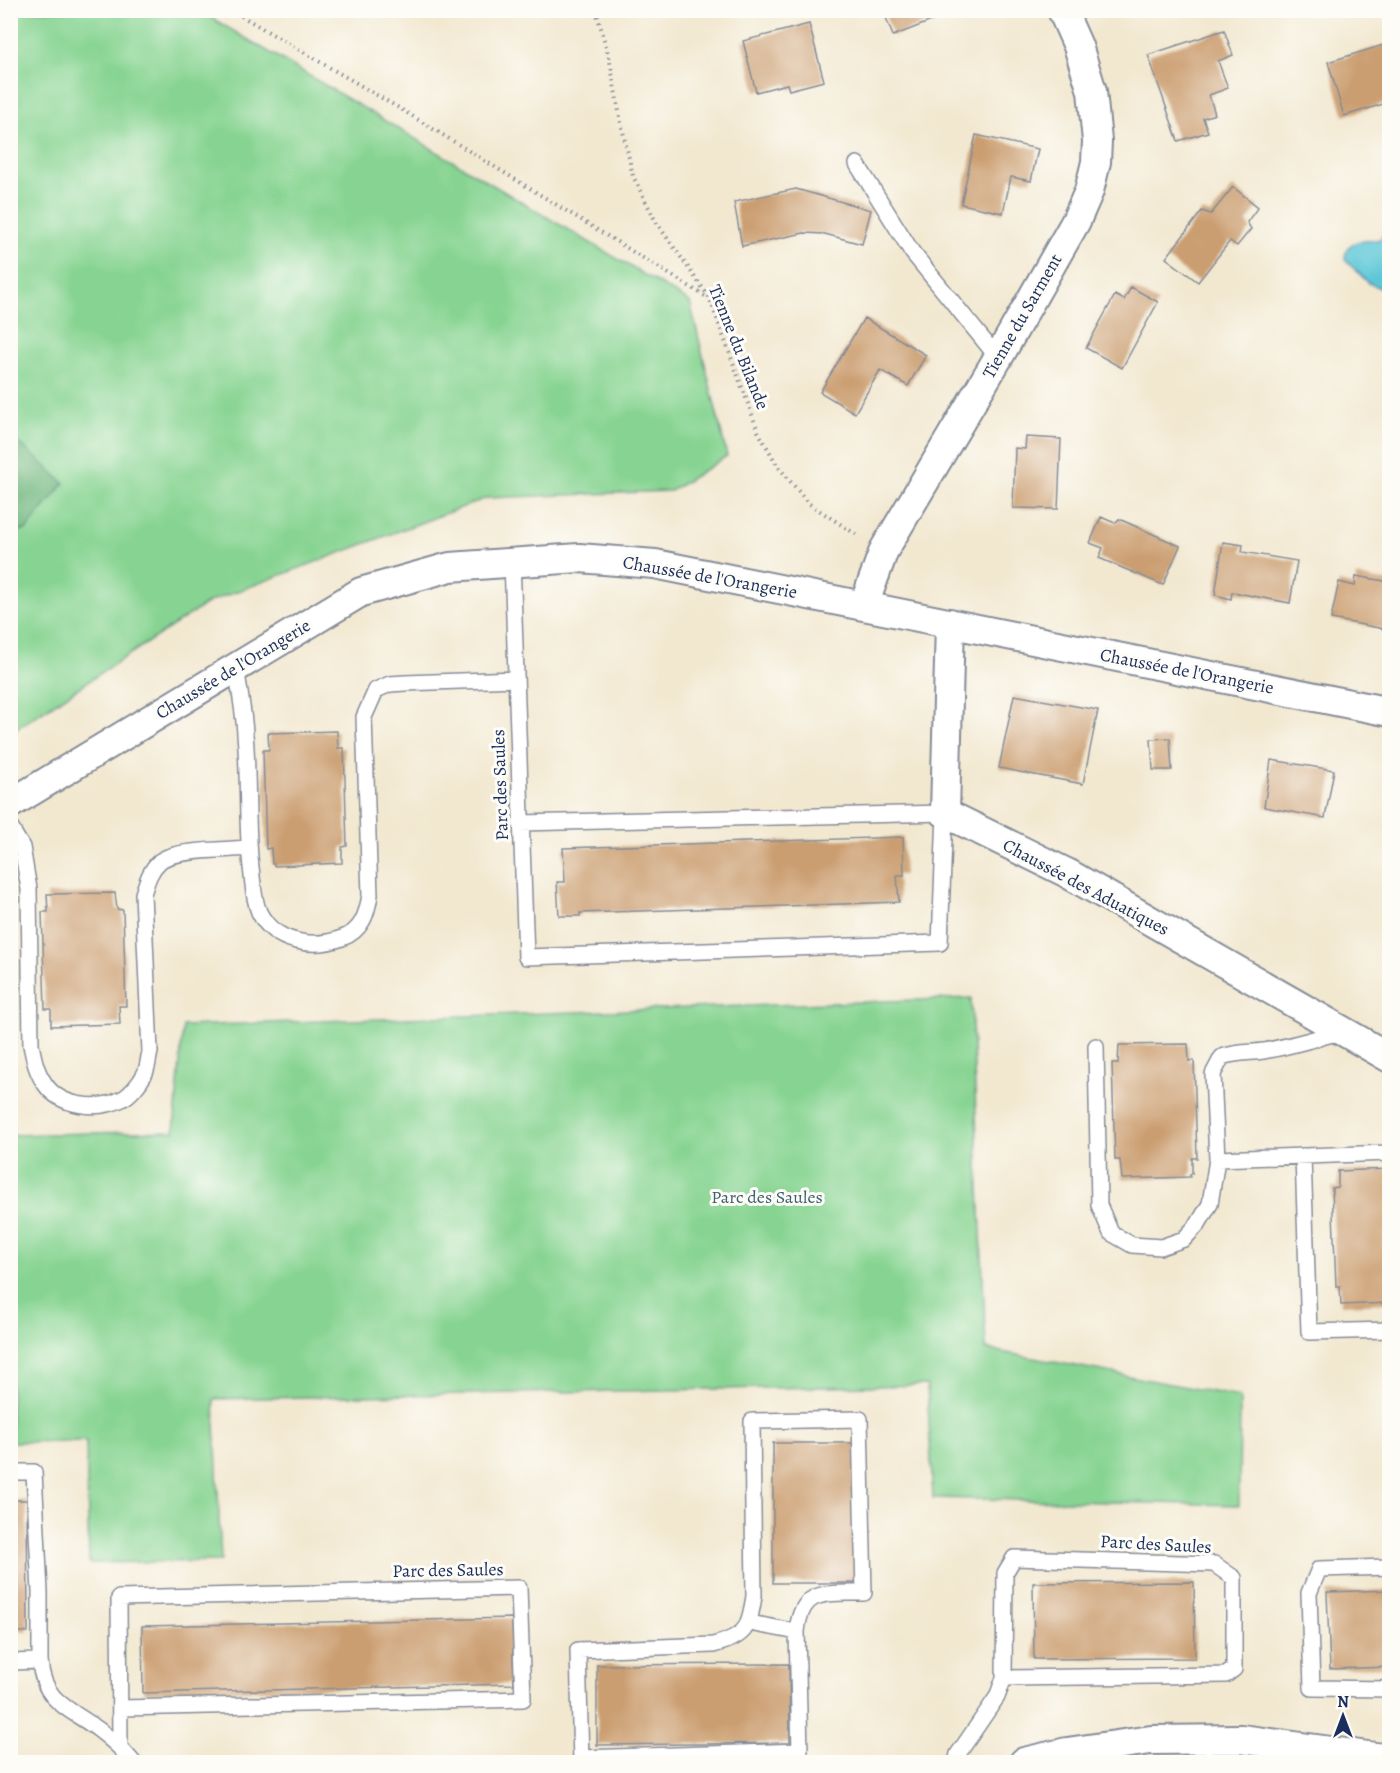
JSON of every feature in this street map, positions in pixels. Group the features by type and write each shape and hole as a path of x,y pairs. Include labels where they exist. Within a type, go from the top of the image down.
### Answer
{"street":[{"name":"Tienne du Sarment","path":"864,605 884,550 998,358 1076,221 1089,191 1096,162 1097,141 1092,91 1078,46 1062,10"},
{"name":"Chaussée de l'Orangerie","path":"10,804 361,592 450,567 512,561 579,558 655,564 1389,712"},
{"path":"945,813 950,623"},
{"name":"Chaussée des Aduatiques","path":"945,813 1067,873 1389,1058"},
{"path":"1023,1762 1067,1752 1119,1754 1151,1740 1241,1739 1389,1759"}],"lane":[{"path":"857,164 912,252 998,358"},
{"name":"Parc des Saules","path":"512,561 526,957 940,943 945,813"},
{"path":"236,666 245,734 249,848 255,898 260,913 268,925 297,942 318,944 348,936 362,925 368,909 370,895 364,717 376,690 390,684 516,679"},
{"path":"520,823 945,813"},
{"path":"10,827 22,846 29,889 31,1045 35,1067 46,1086 56,1096 87,1106 106,1104 123,1098 145,1074 150,1052 144,894 148,877 162,860 175,855 249,848"},
{"path":"1096,1046 1099,1204 1111,1233 1132,1245 1161,1247 1184,1239 1198,1224 1210,1204 1217,1159 1213,1074 1222,1057 1232,1053 1295,1045 1343,1031"},
{"path":"1217,1159 1389,1153"},
{"path":"1303,1156 1309,1332 1389,1330"},
{"path":"860,1419 864,1593 824,1594 805,1602 798,1615 796,1632 800,1751 581,1760 578,1650 713,1645 732,1640 750,1623 754,1596 752,1421 860,1419"},
{"path":"10,1472 34,1472 40,1592 41,1677 48,1691 62,1707 97,1728 133,1762"},
{"name":"Parc des Saules","path":"956,1762 957,1754 997,1698 1004,1678 1005,1573 1014,1558 1214,1564 1234,1578 1234,1669 1226,1675 1004,1678"},
{"path":"1389,1567 1318,1569 1309,1593 1312,1688 1389,1689"},
{"name":"Parc des Saules","path":"120,1748 119,1598 519,1588 523,1699 121,1708"},
{"path":"750,1623 796,1632"},
{"path":"10,1662 40,1661"}],"path":[{"path":"231,10 399,108 709,297"},
{"name":"Tienne du Bilande","path":"596,10 610,61 633,176 656,222 709,297 758,430 777,465 808,503 844,528 884,550"}],"green space":[{"path":"11,11 200,11 690,302 727,456 671,491 487,498 209,602 11,732"},
{"path":"11,439 23,446 64,483 26,530 11,532"},
{"name":"Parc des Saules","path":"971,998 986,1349 1240,1397 1239,1505 933,1498 927,1385 214,1399 221,1561 89,1563 86,1441 11,1442 11,1135 174,1131 183,1026"}],"water":[{"path":"1389,224 1389,292 1369,283 1345,260 1348,248 1352,244 1381,239"}],"building":[{"path":"883,10 957,10 957,11 893,36"},
{"path":"809,24 824,81 789,90 787,84 756,92 743,41"},
{"path":"1224,30 1233,55 1218,61 1228,88 1209,95 1215,114 1203,118 1208,132 1178,141 1148,55"},
{"path":"1390,43 1390,102 1344,116 1328,62"},
{"path":"976,135 1038,149 1031,181 1011,177 1003,213 961,204"},
{"path":"1233,187 1258,207 1247,222 1251,229 1237,246 1230,241 1198,282 1166,258 1202,211 1211,214"},
{"path":"796,189 871,210 862,244 825,234 804,233 742,246 734,202"},
{"path":"1131,287 1158,302 1122,368 1086,348 1115,295 1124,300"},
{"path":"864,318 926,355 908,386 880,370 855,413 820,392"},
{"path":"1026,437 1061,439 1058,509 1013,508 1015,448 1025,449"},
{"path":"1101,517 1115,523 1119,519 1180,546 1163,585 1099,558 1103,548 1090,543"},
{"path":"1223,542 1243,545 1242,552 1297,561 1290,603 1232,592 1231,599 1215,595"},
{"path":"1356,576 1390,582 1390,630 1331,619 1339,582 1355,586"},
{"path":"1014,695 1098,710 1083,784 999,768"},
{"path":"337,731 338,748 344,748 347,846 342,847 342,863 274,866 271,848 266,849 263,750 269,750 268,733"},
{"path":"1170,738 1172,770 1153,770 1151,739"},
{"path":"1271,760 1334,770 1325,818 1264,807"},
{"path":"903,837 904,875 897,875 899,902 580,913 580,916 559,916 557,882 565,882 563,848"},
{"path":"115,893 117,909 123,910 126,1006 119,1006 120,1024 51,1026 51,1009 45,1009 42,912 48,912 47,894"},
{"path":"1188,1044 1189,1061 1194,1061 1197,1158 1192,1158 1192,1174 1190,1177 1122,1179 1120,1160 1115,1160 1112,1063 1118,1063 1119,1045"},
{"path":"1390,1169 1390,1303 1341,1305 1340,1286 1336,1286 1332,1188 1338,1187 1338,1171"},
{"path":"773,1443 859,1443 859,1583 773,1583"},
{"path":"10,1500 27,1500 28,1632 10,1632"},
{"path":"1194,1582 1195,1658 1034,1659 1033,1583"},
{"path":"1390,1590 1390,1667 1330,1669 1327,1592"},
{"path":"512,1618 514,1684 143,1693 142,1626"},
{"path":"789,1664 790,1743 597,1745 597,1665"}]}
